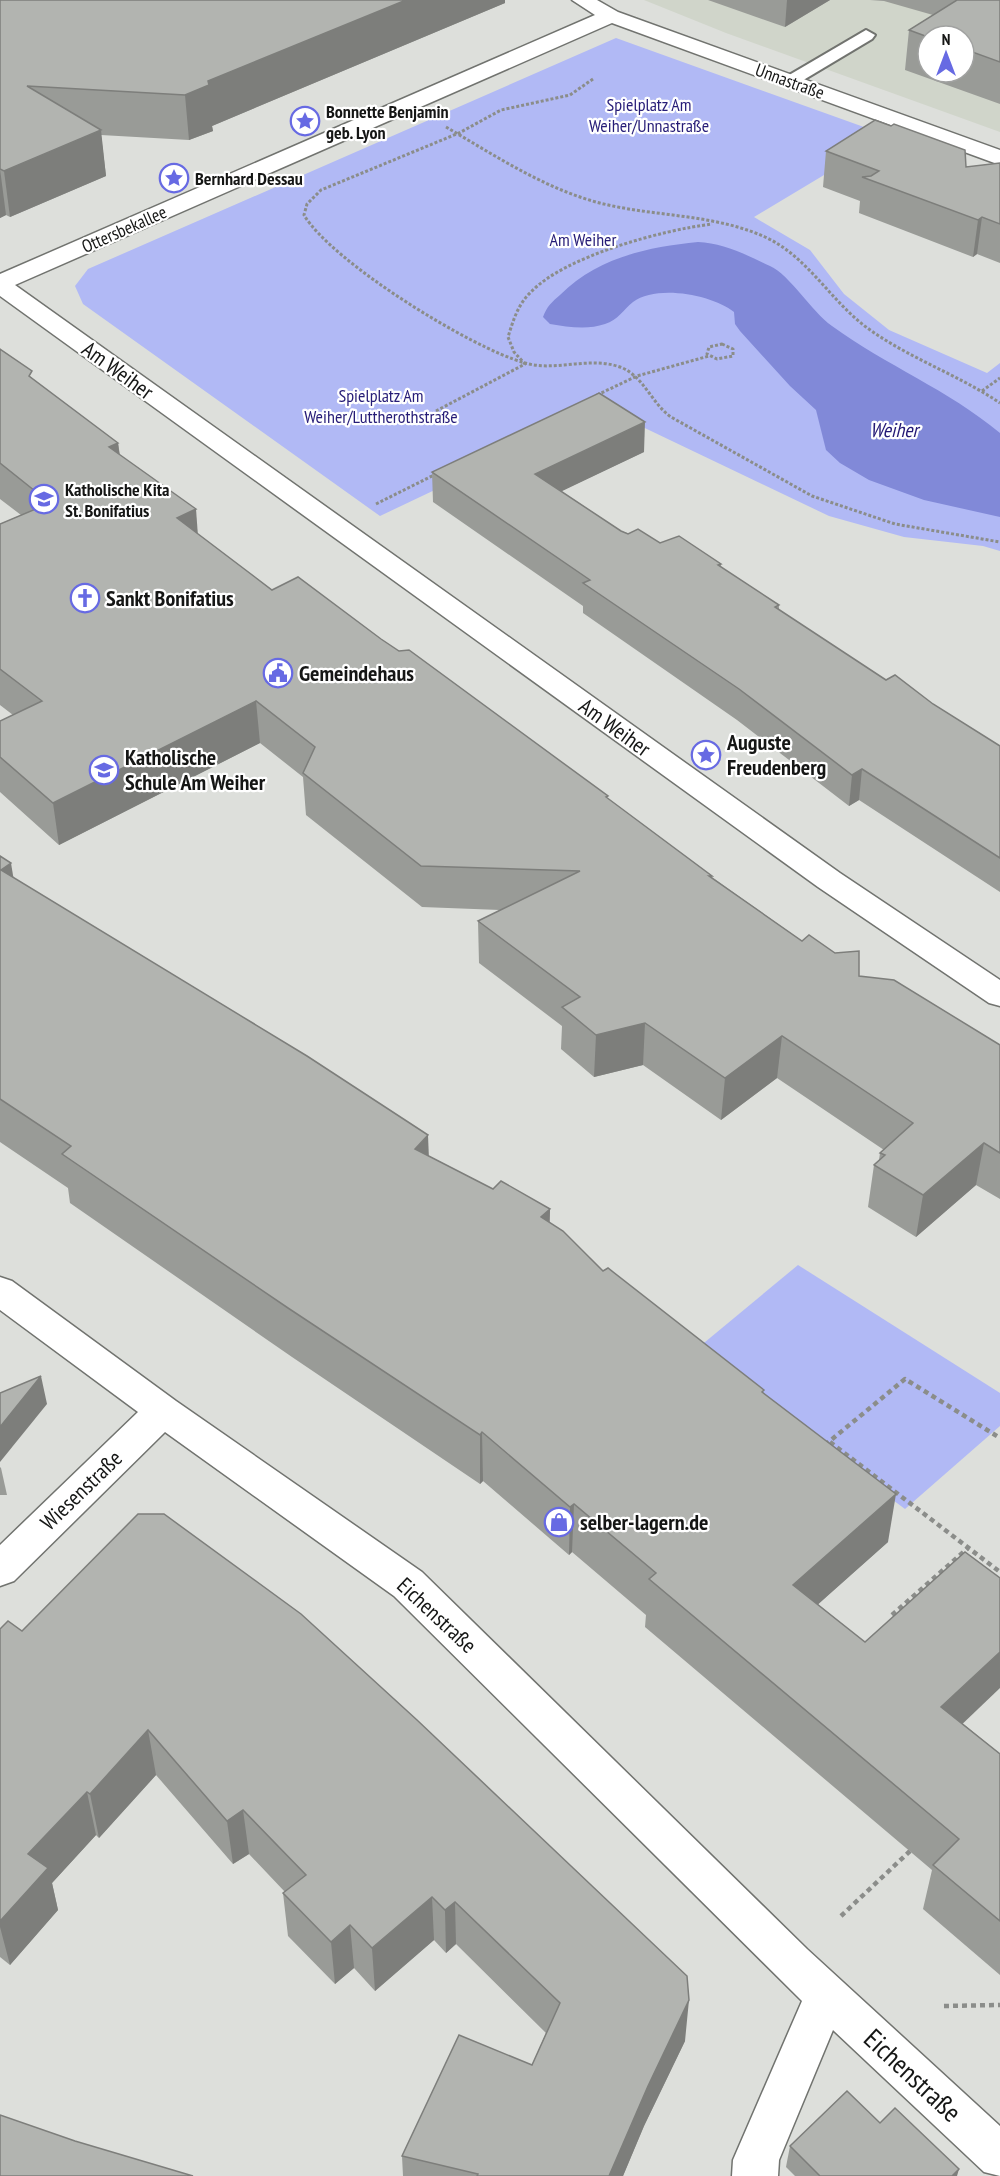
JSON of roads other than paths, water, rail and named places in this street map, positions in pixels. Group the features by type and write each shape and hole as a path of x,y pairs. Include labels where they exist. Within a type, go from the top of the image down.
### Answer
{"street":[{"name":"Unnastraße","path":"582,0 611,16 1000,158"},
{"name":"Ottersbekallee","path":"0,284 611,16"},
{"name":"Am Weiher","path":"0,284 829,880 1000,995"},
{"name":"Eichenstraße","path":"0,1291 163,1411 408,1584 826,1995 1000,2156"},
{"name":"Wiesenstraße","path":"0,1569 163,1411"},
{"path":"755,2176 756,2160 826,1995"}],"lane":[{"path":"788,81 866,35"}],"water":[{"name":"Weiher","path":"698,242 735,250 778,271 832,326 959,403 1000,433 1000,517 924,500 869,480 840,463 826,450 816,410 790,386 740,331 735,324 734,312 725,306 699,297 670,293 643,297 633,302 610,322 598,326 571,327 550,324 543,317 550,305 574,282 606,263 642,251"}],"place":[{"name":"Bonnette Benjamin geb. Lyon","path":"305,121"},
{"name":"Bernhard Dessau","path":"174,178"},
{"name":"Katholische Kita St. Bonifatius","path":"44,499"},
{"name":"Sankt Bonifatius","path":"85,598"},
{"name":"Gemeindehaus","path":"278,673"},
{"name":"Auguste Freudenberg","path":"706,755"},
{"name":"Katholische Schule Am Weiher","path":"104,770"},
{"name":"selber-lagern.de","path":"559,1522"}],"park label":[{"name":"Spielplatz Am Weiher/Unnastraße","path":"649,114"},
{"name":"Spielplatz Am Weiher/Luttherothstraße","path":"381,405"}]}
